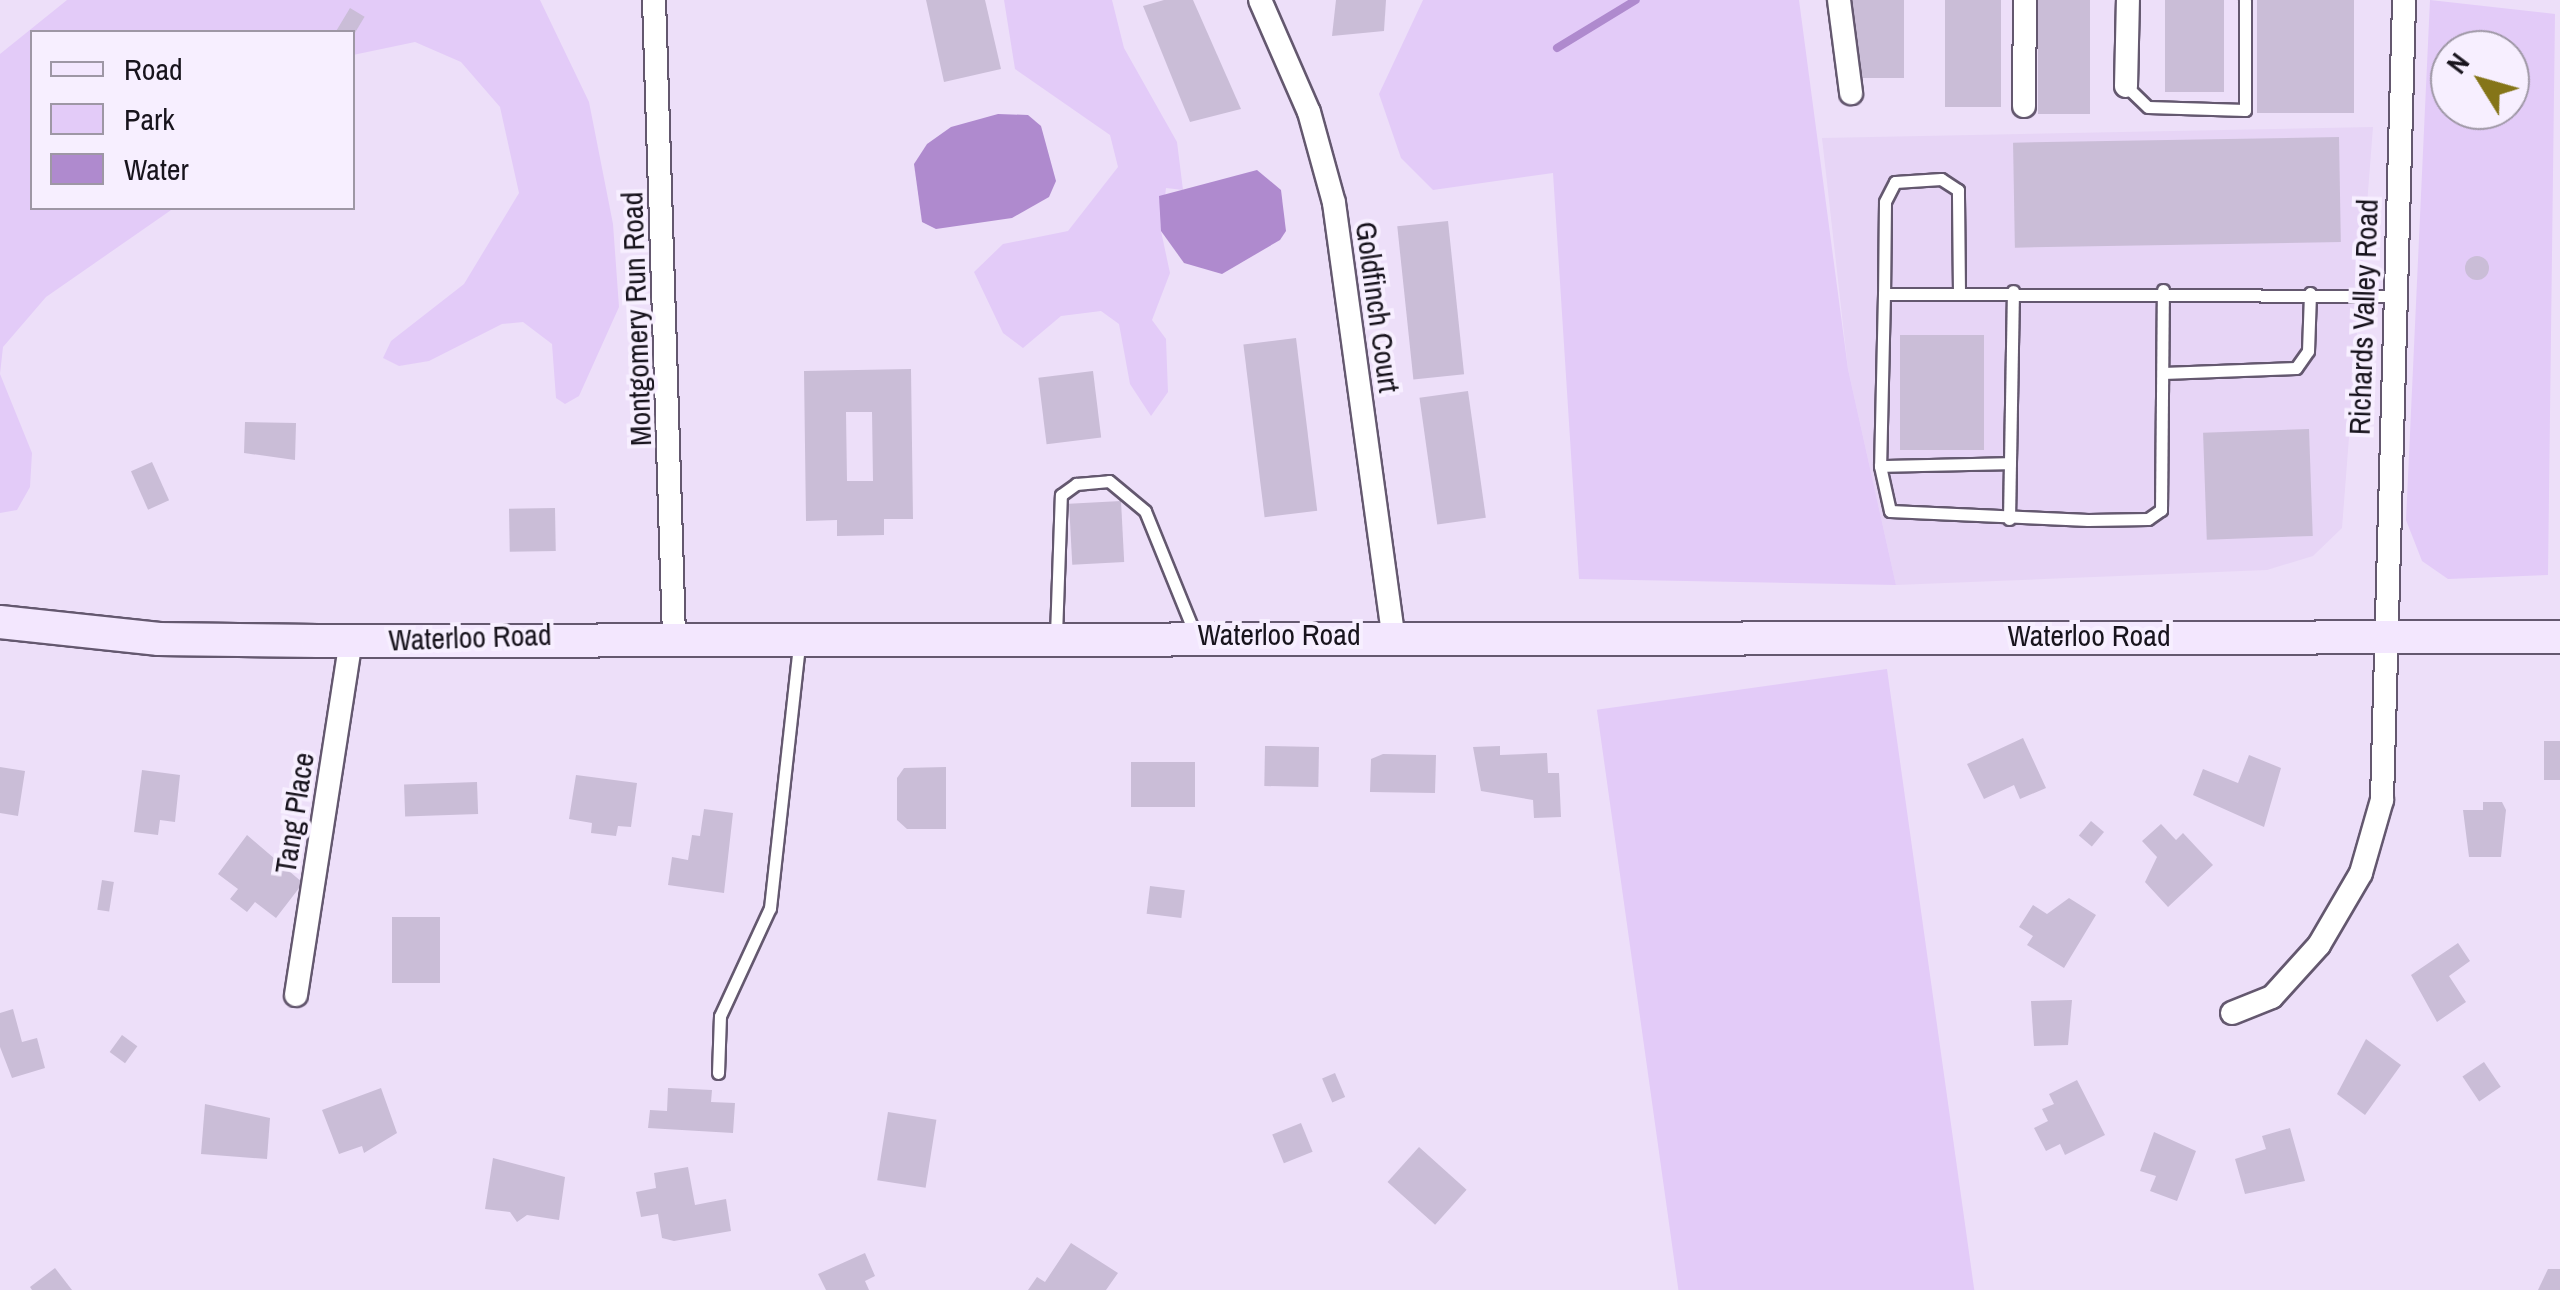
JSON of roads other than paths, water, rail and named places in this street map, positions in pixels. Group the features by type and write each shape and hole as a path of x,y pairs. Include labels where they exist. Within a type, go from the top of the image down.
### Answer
{"main road":[{"name":"Waterloo Road","path":"0,622 159,639 1195,634 2560,637"}],"street":[{"name":"Montgomery Run Road","path":"654,0 674,636"},
{"name":"Goldfinch Court","path":"1260,0 1309,112 1334,203 1392,634"},
{"path":"1839,0 1851,93"},
{"path":"2024,106 2025,0"},
{"path":"2126,86 2128,0"},
{"name":"Richards Valley Road","path":"2232,1012 2272,997 2294,974 2361,874 2382,800 2392,296 2404,0"},
{"name":"Tang Place","path":"296,995 351,640"}],"lane":[{"path":"2126,86 2148,107 2244,110 2245,0"},
{"path":"1959,292 1958,190 1941,179 1906,179 1886,196 1880,466 1893,514 2009,519 2159,514 2163,290"},
{"path":"1884,294 2163,290 2392,296"},
{"path":"2009,519 2013,291"},
{"path":"2163,373 2296,368 2307,356 2310,293"},
{"path":"1880,466 2010,463"},
{"path":"1056,635 1062,495 1076,484 1109,481 1145,511 1195,634"},
{"path":"718,1073 720,1016 770,908 799,638"}],"water":[{"path":"998,114 1028,115 1041,126 1056,181 1049,197 1012,218 936,229 922,222 914,164 927,144 951,127"},
{"path":"1257,170 1281,190 1286,231 1280,240 1222,274 1184,263 1161,231 1159,196"}],"waterway":[{"path":"1557,48 1636,0"}]}
